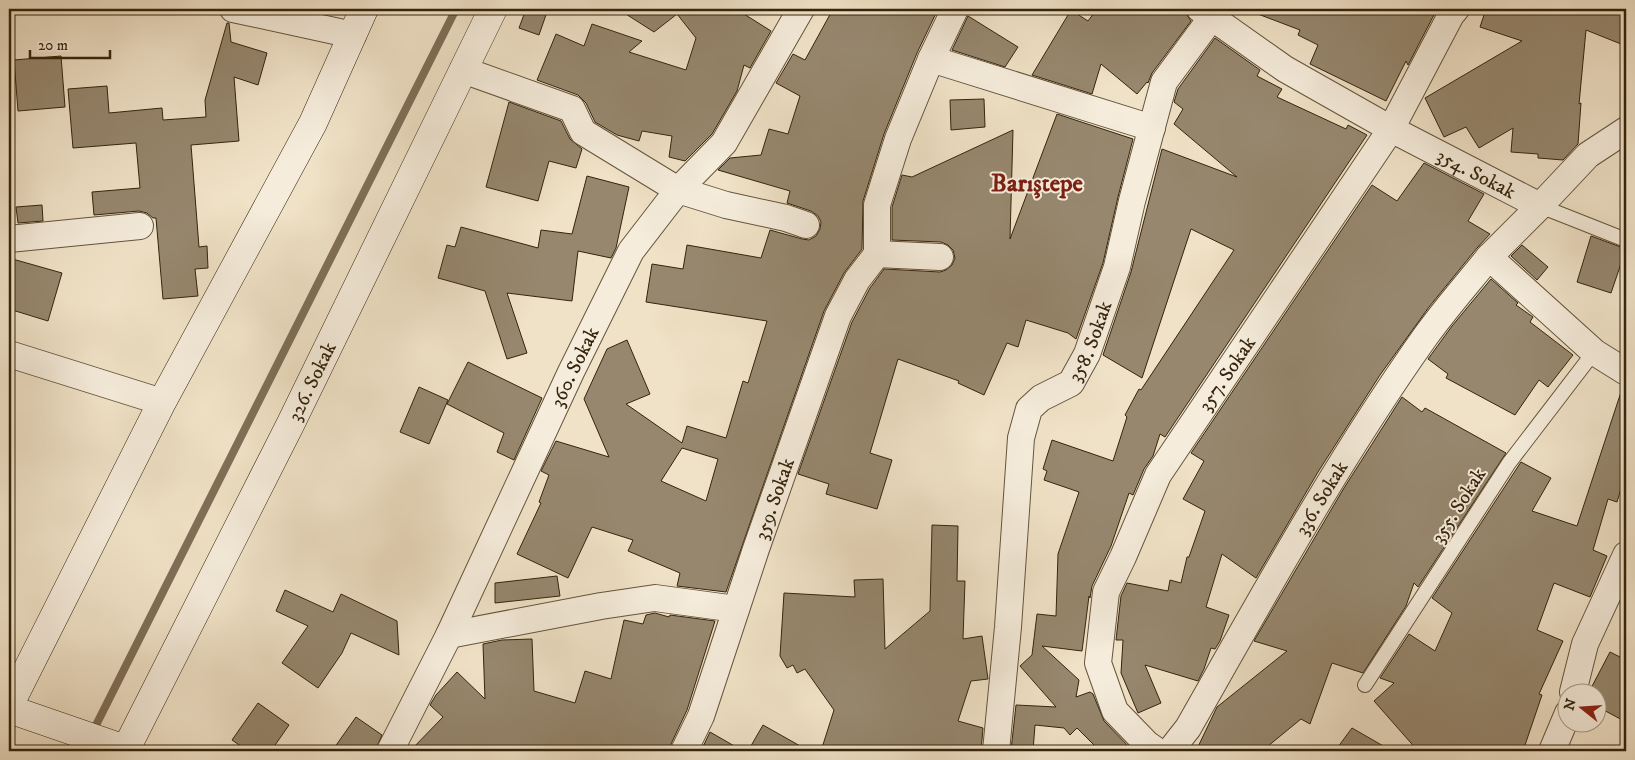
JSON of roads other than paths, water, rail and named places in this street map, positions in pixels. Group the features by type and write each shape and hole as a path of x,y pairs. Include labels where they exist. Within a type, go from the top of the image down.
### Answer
{"street":[{"path":"233,9 353,35"},
{"path":"126,751 9,707 162,402 313,123 364,9"},
{"name":"326. Sokak","path":"126,751 290,425 493,9"},
{"name":"360. Sokak","path":"390,751 448,635 571,372 631,251 678,190 724,143 801,9"},
{"path":"940,257 877,254 877,205 898,140 931,59 955,9"},
{"name":"357. Sokak","path":"1157,751 1147,744 1115,711 1098,663 1106,592 1158,475 1391,128 1449,11"},
{"name":"354. Sokak","path":"1206,13 1285,69 1391,128 1540,206 1489,257"},
{"name":"358. Sokak","path":"996,751 1008,626 1021,438 1029,409 1041,398 1071,383 1087,354 1117,267 1132,201 1164,82 1206,13"},
{"path":"931,59 1152,128"},
{"path":"463,70 572,109 582,132 678,190 726,205 786,218 806,225"},
{"path":"1540,206 1588,155 1626,130"},
{"path":"9,239 140,226"},
{"name":"359. Sokak","path":"684,751 701,716 736,609 838,316 857,280 877,254"},
{"path":"1489,257 1594,352 1626,372"},
{"name":"336. Sokak","path":"1170,751 1188,728 1303,527 1364,428 1426,336 1489,257"},
{"path":"9,354 162,402"},
{"path":"1576,682 1585,644 1626,555"},
{"path":"448,635 601,606 655,598 736,609"},
{"path":"1552,751 1560,732"}],"lane":[{"path":"1540,206 1626,240"},
{"name":"355. Sokak","path":"1366,685 1509,463 1594,352"}],"waterway":[{"path":"83,751 456,9"}],"district":[{"name":"Barıştepe","path":"1037,182"}]}
